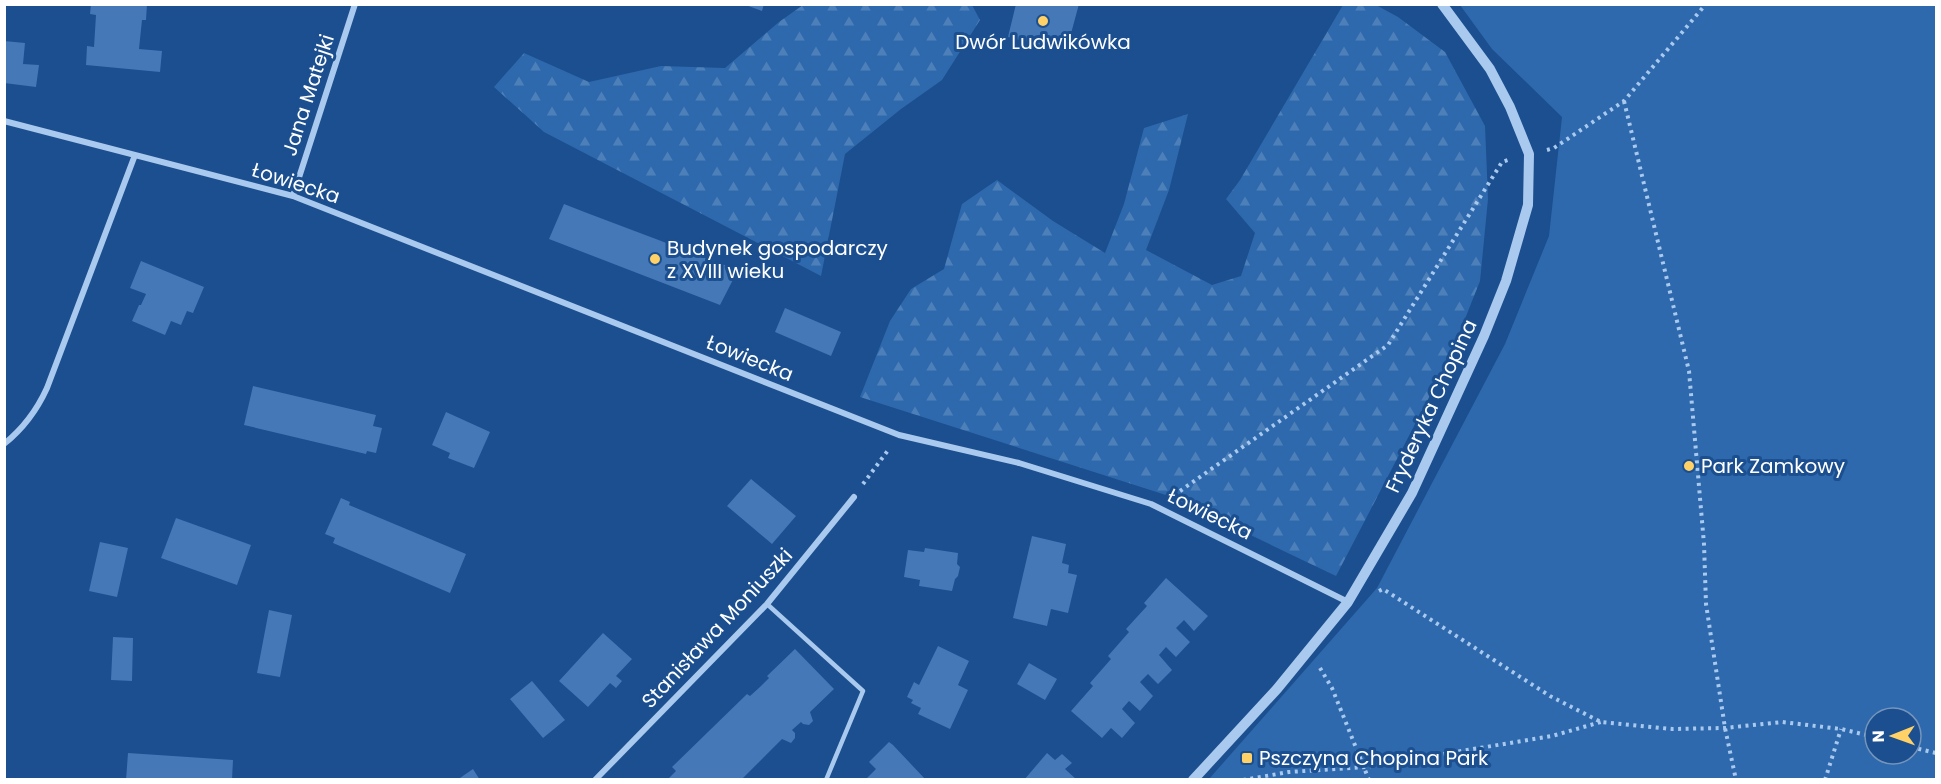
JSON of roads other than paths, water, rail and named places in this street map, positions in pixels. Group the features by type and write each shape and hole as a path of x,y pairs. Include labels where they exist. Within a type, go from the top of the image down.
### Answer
{"street":[{"name":"Jana Matejki","path":"293,196 355,4"},
{"name":"Fryderyka Chopina","path":"1193,780 1277,689 1347,602 1412,492 1485,336 1506,281 1528,205 1529,154 1510,107 1490,69 1442,4"},
{"name":"Łowiecka","path":"4,121 293,196 899,435 1019,463 1151,504 1347,602"},
{"path":"4,444 18,434 37,410 44,395 135,155"},
{"name":"Stanisława Moniuszki","path":"595,780 767,604 854,497"}],"lane":[{"path":"767,604 863,691 826,780"}],"place":[{"name":"Dwór Ludwikówka","path":"1043,21"},
{"name":"Budynek gospodarczy z XVIII wieku","path":"655,259"},
{"name":"Park Zamkowy","path":"1689,466"},
{"name":"Pszczyna Chopina Park","path":"1247,758"}]}
